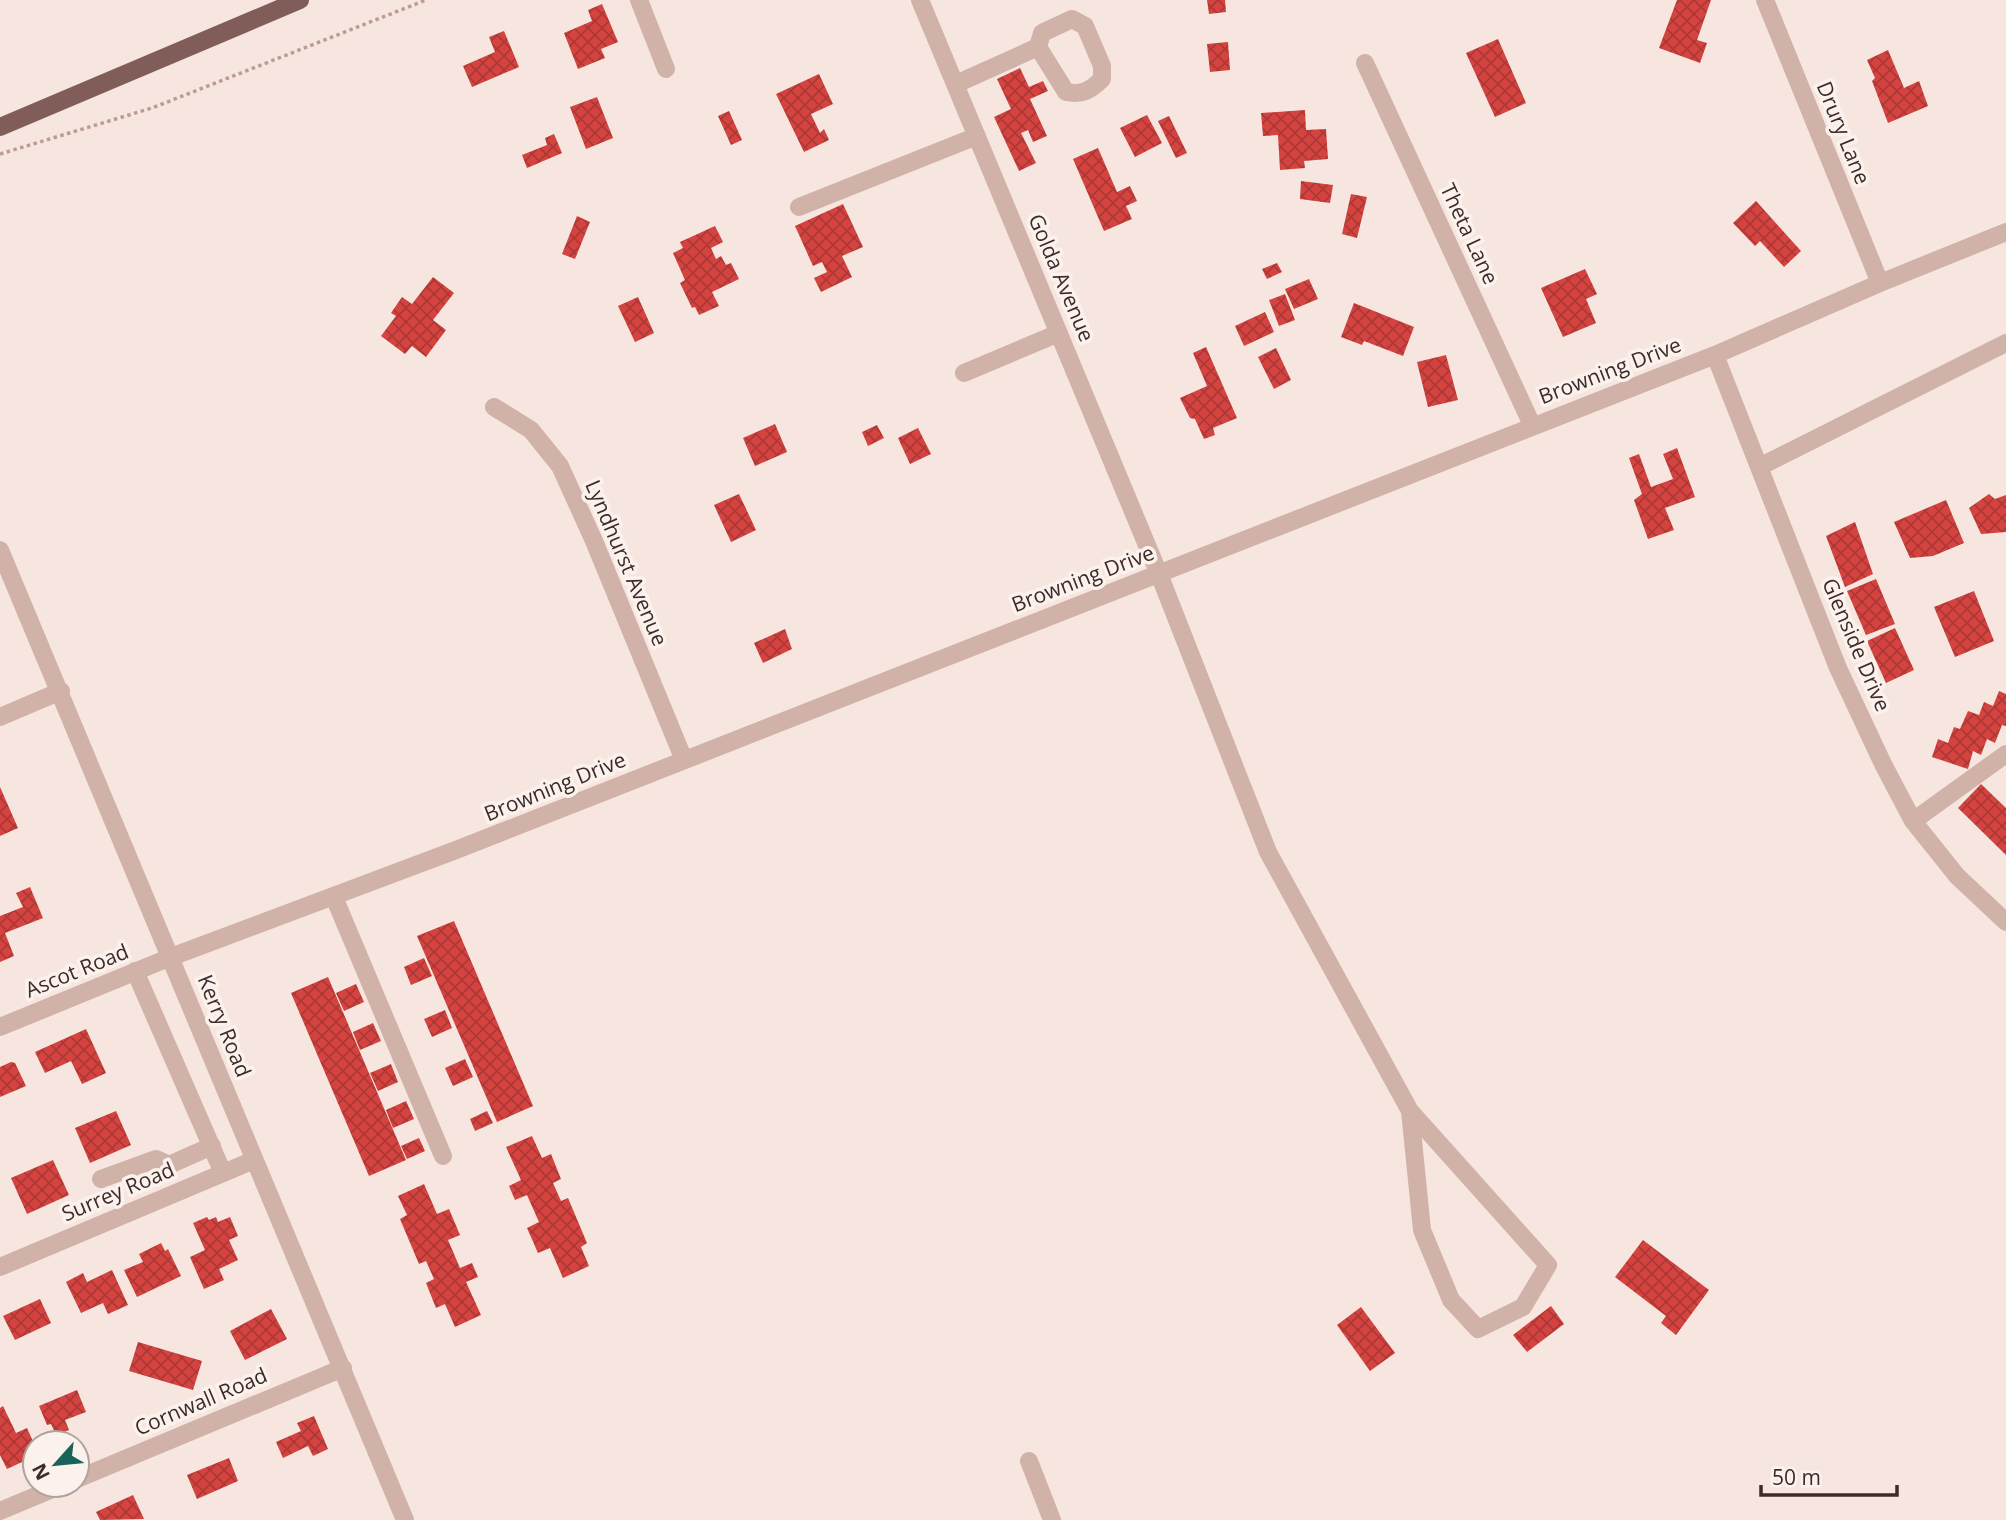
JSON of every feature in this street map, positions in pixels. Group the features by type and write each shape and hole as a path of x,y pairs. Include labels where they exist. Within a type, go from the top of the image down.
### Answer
{"main road":[{"path":"0,127 300,0"}],"street":[{"path":"639,0 666,69"},
{"name":"Golda Avenue","path":"920,0 1159,574 1268,852 1410,1111"},
{"name":"Drury Lane","path":"1765,0 1880,283"},
{"path":"956,84 1038,47"},
{"name":"Theta Lane","path":"1365,63 1532,425"},
{"path":"799,207 977,136"},
{"name":"Browning Drive","path":"171,957 334,897 1715,355 2006,232"},
{"path":"964,373 1059,333"},
{"path":"1759,467 2006,343"},
{"name":"Glenside Drive","path":"1715,355 1838,668 1883,764 1913,821 1957,876 2006,922"},
{"name":"Lyndhurst Avenue","path":"494,407 531,430 560,466 594,541 684,760"},
{"name":"Kerry Road","path":"0,550 405,1520"},
{"path":"0,717 61,691"},
{"path":"1913,821 2006,754"},
{"path":"334,897 443,1156"},
{"name":"Ascot Road","path":"0,1027 171,957"},
{"path":"135,971 223,1173"},
{"path":"1410,1111 1548,1265 1522,1307 1478,1329 1451,1300 1422,1230 1410,1111"},
{"path":"101,1179 156,1159 169,1165 212,1146"},
{"name":"Surrey Road","path":"0,1267 254,1160"},
{"name":"Cornwall Road","path":"91,1473 343,1368"},
{"path":"1030,1461 1052,1520"},
{"path":"0,1511 29,1499"}],"path":[{"path":"0,154 152,108 426,0"}],"building":[{"path":"1207,0 1225,0 1226,12 1209,14"},
{"path":"1677,0 1711,0 1697,40 1707,43 1700,63 1659,48"},
{"path":"602,4 618,42 601,49 605,58 578,69 564,33 592,21 588,10"},
{"path":"504,31 519,67 472,87 463,66 495,52 489,37"},
{"path":"1498,39 1526,103 1495,117 1466,53"},
{"path":"1228,42 1230,70 1210,72 1207,44"},
{"path":"1888,50 1904,88 1919,81 1928,106 1888,123 1867,60"},
{"path":"1020,68 1029,87 1043,81 1048,91 1030,99 1047,136 1033,142 1028,130 1021,133 1036,163 1019,171 994,117 1011,109 997,79"},
{"path":"819,74 833,104 811,114 820,133 824,129 829,140 804,152 776,94"},
{"path":"597,97 613,138 586,149 570,107"},
{"path":"1305,110 1306,130 1326,129 1328,159 1304,161 1305,168 1280,170 1278,135 1263,136 1261,113"},
{"path":"729,111 742,140 731,145 718,116"},
{"path":"1147,115 1162,143 1135,157 1120,128"},
{"path":"1169,116 1187,153 1176,158 1158,121"},
{"path":"554,134 562,153 527,168 522,155 547,145 545,138"},
{"path":"1098,148 1117,192 1130,186 1137,201 1126,206 1132,219 1104,231 1073,159"},
{"path":"1301,181 1333,185 1330,203 1300,199"},
{"path":"1351,194 1367,197 1357,238 1342,234"},
{"path":"1756,201 1801,251 1784,267 1760,241 1755,246 1733,223"},
{"path":"843,204 863,247 842,256 852,277 821,292 814,278 827,272 822,262 813,266 795,226"},
{"path":"577,216 590,222 575,259 562,254"},
{"path":"715,226 723,242 711,248 716,259 721,256 726,265 731,263 739,279 712,292 719,306 699,315 695,307 692,308 680,283 685,280 673,253 683,248 680,242"},
{"path":"1277,263 1282,272 1267,279 1262,269"},
{"path":"1585,269 1597,294 1586,299 1596,323 1563,337 1541,288"},
{"path":"433,277 454,293 433,320 446,330 426,357 412,346 405,354 381,336 396,316 391,313 402,297 412,304"},
{"path":"1309,279 1318,299 1294,309 1285,289"},
{"path":"1285,294 1295,320 1279,326 1269,300"},
{"path":"638,297 654,333 635,342 618,306"},
{"path":"1354,303 1414,327 1403,356 1364,341 1362,345 1341,337"},
{"path":"1265,312 1274,332 1244,346 1235,326"},
{"path":"1206,347 1237,418 1213,428 1215,435 1204,439 1195,419 1190,418 1180,398 1207,386 1193,353"},
{"path":"1276,348 1291,380 1274,389 1258,357"},
{"path":"1446,355 1458,400 1428,407 1417,362"},
{"path":"775,424 787,452 755,466 743,438"},
{"path":"877,425 884,438 868,446 862,432"},
{"path":"918,428 931,454 910,464 898,438"},
{"path":"1677,448 1695,497 1665,508 1674,530 1648,539 1634,500 1642,494 1629,458 1639,454 1651,487 1673,479 1663,454"},
{"path":"739,494 756,530 731,542 714,505"},
{"path":"1989,494 1995,499 2006,495 2006,532 1981,534 1969,508"},
{"path":"1946,500 1964,543 1933,556 1910,558 1894,522"},
{"path":"1855,522 1873,574 1845,587 1826,536"},
{"path":"1876,579 1895,624 1866,635 1847,591"},
{"path":"1974,591 1994,641 1955,657 1934,607"},
{"path":"1895,628 1914,670 1886,683 1867,641"},
{"path":"785,629 792,649 763,663 754,643"},
{"path":"1999,691 2006,694 2006,726 2002,725 1995,743 1987,739 1981,755 1973,751 1968,769 1932,757 1938,739 1948,743 1954,727 1960,729 1968,711 1979,715 1984,702 1993,706"},
{"path":"1981,784 2006,808 2006,855 1958,808"},
{"path":"0,787 18,828 0,836"},
{"path":"30,887 43,918 5,933 14,956 0,962 0,916 23,907 16,893"},
{"path":"454,921 533,1106 497,1122 417,936"},
{"path":"424,958 432,976 411,985 404,967"},
{"path":"328,977 406,1160 369,1176 291,993"},
{"path":"356,984 364,1002 344,1011 336,993"},
{"path":"445,1010 452,1028 432,1037 424,1019"},
{"path":"373,1023 381,1041 360,1050 353,1032"},
{"path":"86,1029 106,1073 82,1084 71,1061 45,1073 35,1052"},
{"path":"465,1059 473,1077 453,1086 445,1068"},
{"path":"15,1063 26,1086 0,1097 0,1067"},
{"path":"391,1064 398,1082 378,1091 370,1073"},
{"path":"406,1101 414,1119 393,1128 386,1110"},
{"path":"116,1111 131,1145 90,1163 75,1128"},
{"path":"487,1111 493,1123 475,1131 470,1119"},
{"path":"532,1136 542,1158 551,1154 561,1179 553,1183 561,1201 568,1198 587,1243 581,1247 589,1266 563,1278 550,1248 538,1253 527,1228 539,1222 527,1195 515,1200 509,1186 521,1180 506,1147"},
{"path":"419,1138 425,1151 407,1159 401,1146"},
{"path":"53,1160 69,1195 27,1214 11,1178"},
{"path":"424,1184 437,1214 449,1209 460,1235 448,1240 460,1268 472,1263 478,1277 466,1282 481,1315 455,1327 445,1304 436,1308 426,1283 434,1279 426,1261 419,1264 400,1219 407,1215 398,1196"},
{"path":"207,1217 209,1220 216,1217 218,1222 230,1217 238,1236 229,1240 238,1260 219,1269 224,1280 204,1289 190,1257 205,1250 193,1223"},
{"path":"1643,1240 1709,1290 1676,1335 1661,1323 1666,1316 1615,1277"},
{"path":"161,1243 165,1251 168,1249 181,1276 137,1297 124,1270 143,1262 139,1254"},
{"path":"112,1270 128,1305 108,1314 103,1303 81,1313 66,1282 83,1273 87,1282"},
{"path":"40,1299 51,1323 15,1340 3,1316"},
{"path":"1551,1306 1564,1324 1527,1352 1513,1335"},
{"path":"1361,1307 1395,1353 1370,1371 1337,1325"},
{"path":"271,1309 287,1339 245,1360 230,1331"},
{"path":"138,1342 202,1361 193,1390 129,1371"},
{"path":"77,1390 86,1412 65,1420 69,1429 53,1429 51,1424 47,1425 39,1406"},
{"path":"3,1406 16,1433 21,1431 21,1462 7,1469 0,1455 0,1408"},
{"path":"314,1416 328,1449 313,1456 308,1446 283,1458 276,1442 301,1431 297,1423"},
{"path":"229,1458 238,1481 197,1499 187,1475"},
{"path":"133,1495 144,1519 100,1520 96,1512"}]}
